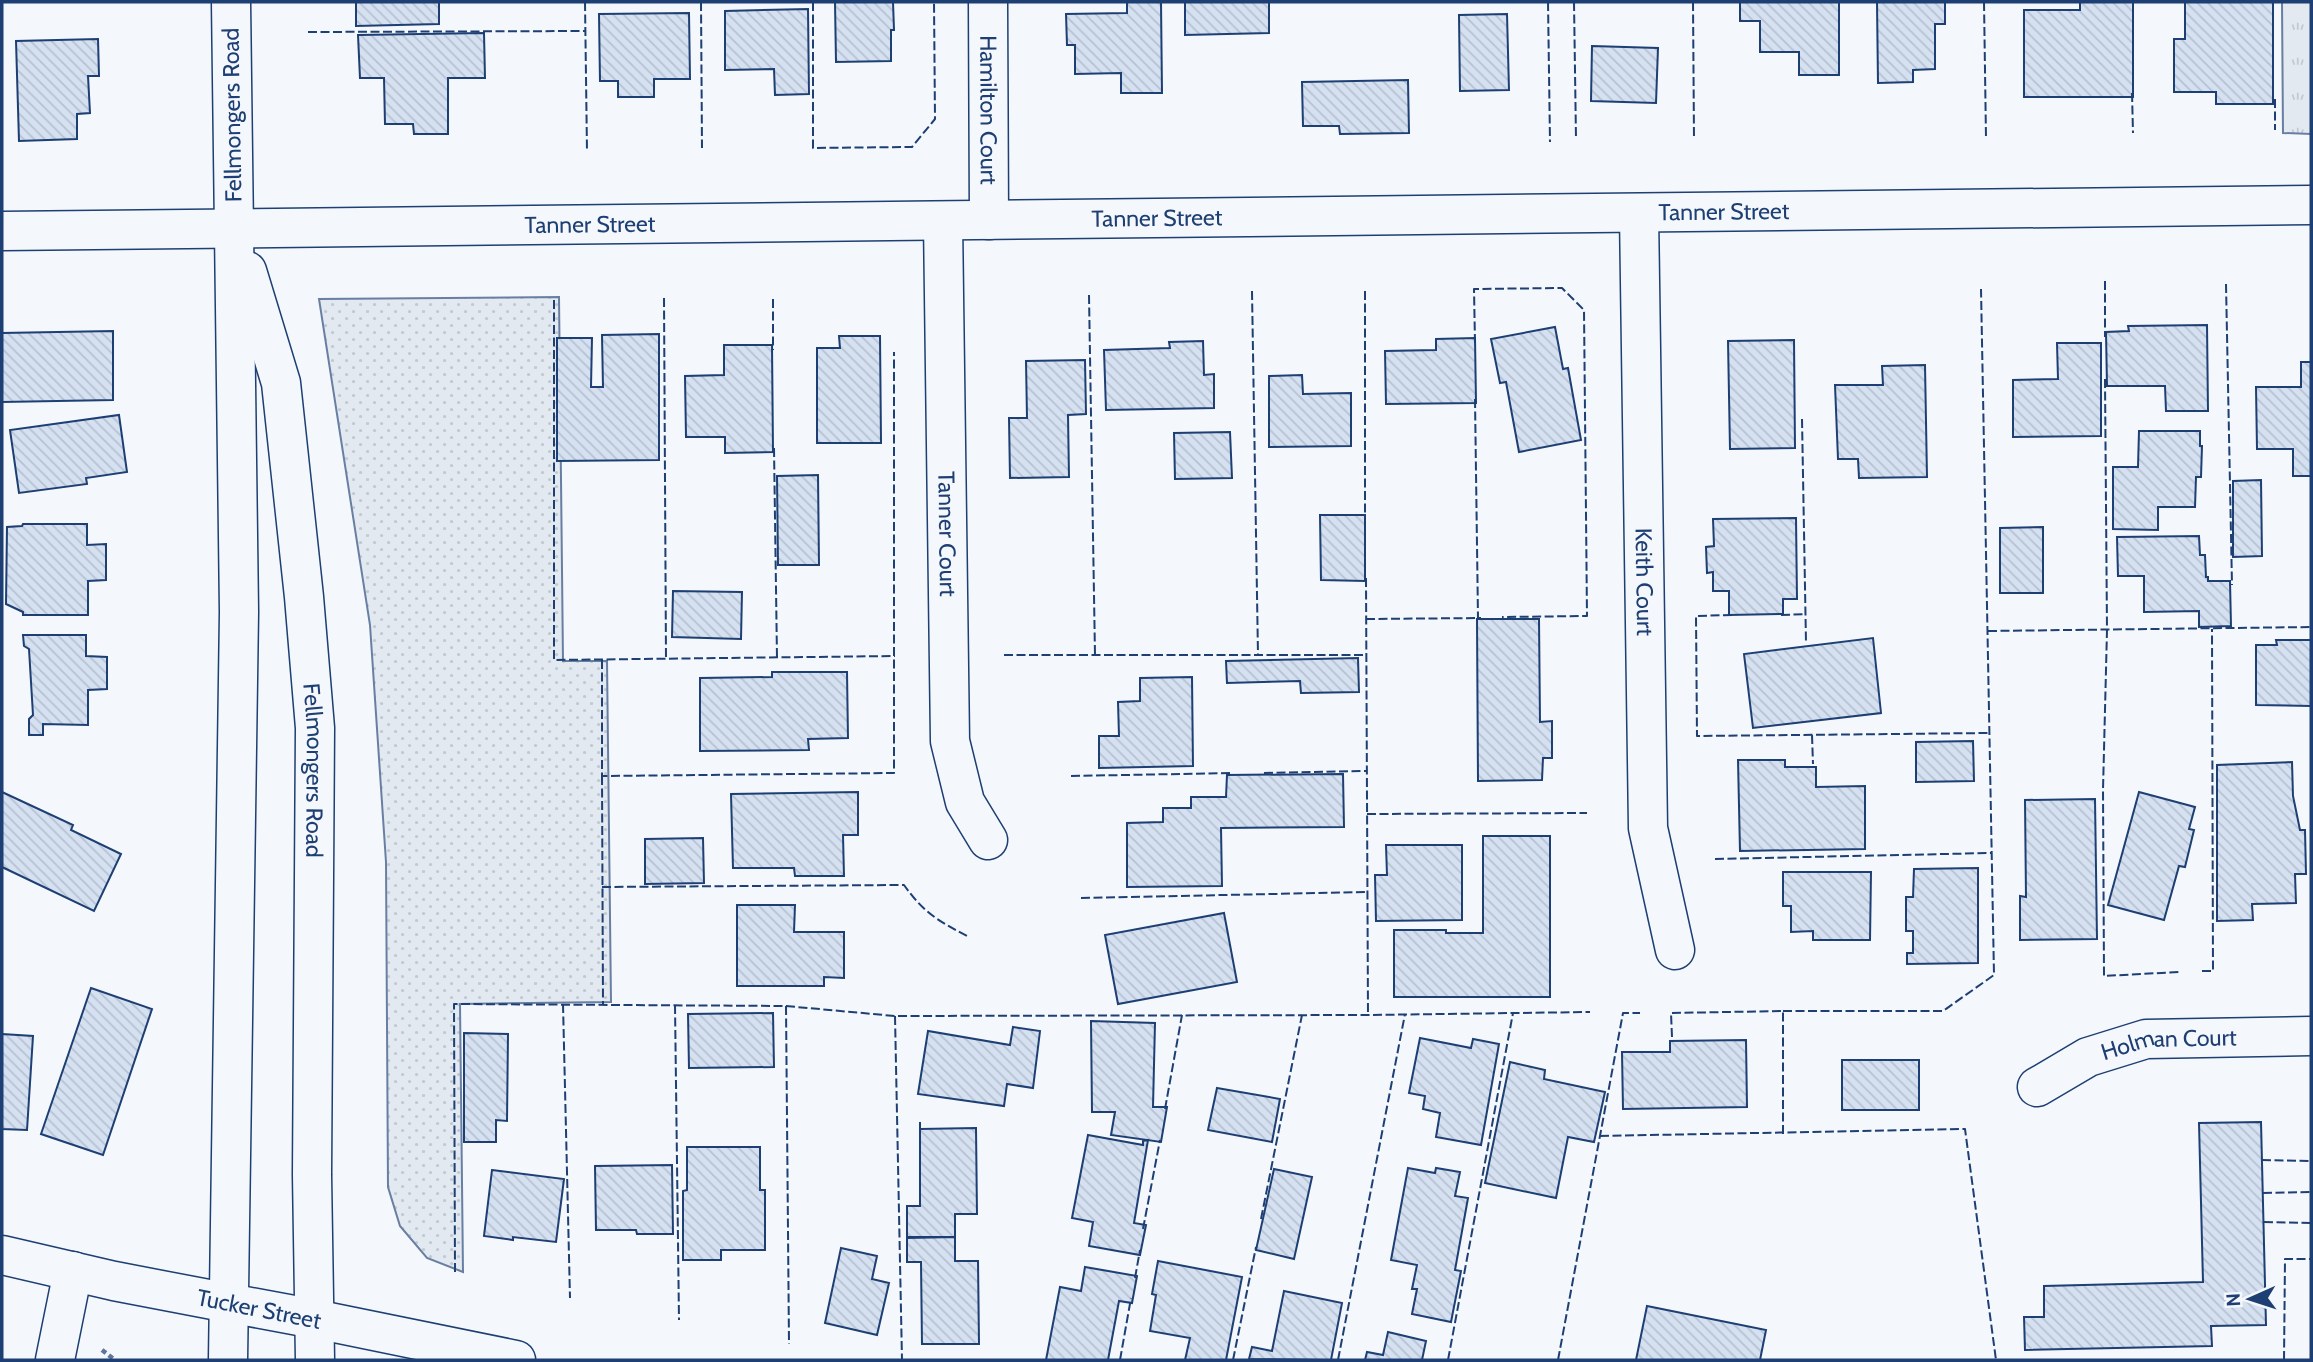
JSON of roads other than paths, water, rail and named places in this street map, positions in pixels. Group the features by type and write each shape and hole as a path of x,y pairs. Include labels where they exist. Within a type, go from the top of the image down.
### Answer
{"street":[{"name":"Fellmongers Road","path":"228,1360 239,612 230,2"},
{"name":"Hamilton Court","path":"988,2 989,220"},
{"name":"Tanner Street","path":"2,231 2311,205"},
{"name":"Keith Court","path":"1639,213 1648,828 1675,950"},
{"name":"Tanner Court","path":"943,221 950,741 965,802 988,840"},
{"name":"Fellmongers Road","path":"234,228 281,383 315,728 312,1175 315,1360"},
{"name":"Holman Court","path":"2037,1087 2088,1057 2146,1039 2311,1037"},
{"name":"Tucker Street","path":"2,1255 516,1360"},
{"path":"55,1360 73,1271"}]}
